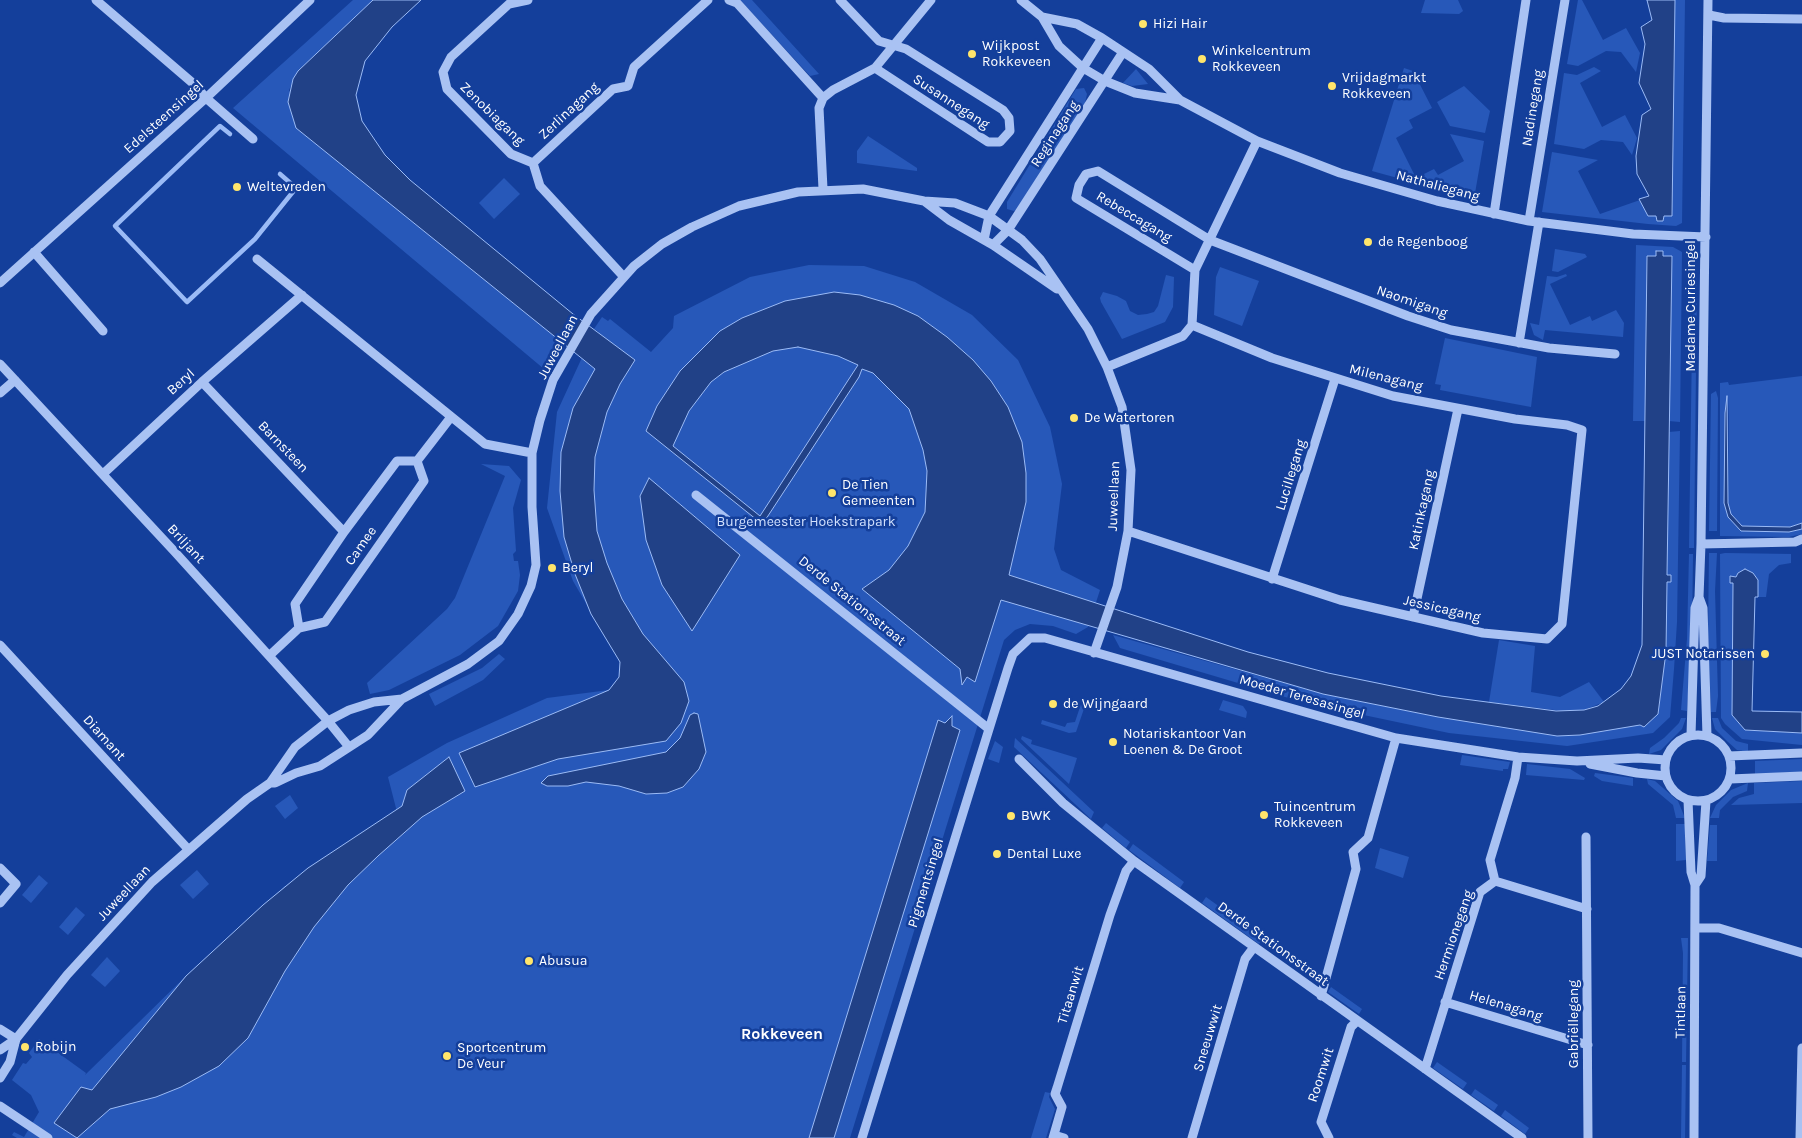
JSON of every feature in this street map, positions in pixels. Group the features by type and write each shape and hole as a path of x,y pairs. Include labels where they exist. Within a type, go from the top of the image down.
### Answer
{"street":[{"path":"96,0 195,85 206,98 253,139"},
{"name":"Edelsteensingel","path":"0,283 206,98 310,0"},
{"name":"Zenobiagang","path":"528,0 509,4 451,57 443,72 447,89 511,154 533,163"},
{"name":"Zerlinagang","path":"533,163 614,89 628,86 634,67 708,0"},
{"path":"729,0 737,3 822,98"},
{"path":"840,0 878,41 892,46"},
{"path":"823,189 819,108 822,98 833,90 875,68 931,0"},
{"name":"Nathaliegang","path":"1021,0 1042,17 1059,46 1083,68 1105,81 1135,93 1180,100"},
{"name":"Nadinegang","path":"1494,214 1526,0"},
{"name":"Nadinegang","path":"1529,220 1565,0"},
{"name":"Madame Curiesingel","path":"1691,735 1695,608 1699,597 1701,544 1708,0"},
{"name":"Madame Curiesingel","path":"1709,15 1712,0"},
{"path":"1709,15 1724,18 1802,19"},
{"name":"Nathaliegang","path":"1042,17 1077,24 1102,38 1149,69 1180,100 1257,141 1340,173 1437,201 1539,222 1633,234 1706,237"},
{"name":"Reginagang","path":"984,240 989,216 1102,38"},
{"name":"Susannegang","path":"875,68 988,142 1000,142 1010,131 1009,118 1003,110 906,49 892,46"},
{"name":"Reginagang","path":"993,245 1008,230 1123,52"},
{"path":"1107,367 1183,336 1192,325 1195,270 1257,141"},
{"path":"533,163 540,186 623,276"},
{"name":"Rebeccagang","path":"1195,270 1076,198 1079,185 1086,174 1098,171 1210,240"},
{"name":"Juweellaan","path":"270,782 276,783 296,773 320,766 368,735 402,700 468,664 499,640 518,614 531,586 536,565 532,507 532,453 554,380 591,314 623,276 662,244 719,213 777,195 823,189 863,189 924,201 955,203 989,216"},
{"name":"Juweellaan","path":"924,201 949,220 993,245 1061,292"},
{"path":"989,216 1008,230"},
{"path":"1519,343 1539,222"},
{"name":"Juweellaan","path":"1008,230 1022,240 1040,259 1088,329 1107,367 1122,407 1132,470 1128,531 1117,586 1094,653"},
{"name":"Naomigang","path":"1210,240 1408,316 1451,330 1549,348 1615,354"},
{"path":"34,252 103,331"},
{"path":"257,259 485,444 532,453"},
{"name":"Beryl","path":"103,474 202,382 302,295"},
{"name":"Milenagang","path":"1192,325 1272,358 1393,396 1458,410 1567,425 1582,430"},
{"name":"Briljant","path":"0,364 269,656 349,747"},
{"name":"Lucillegang","path":"1272,579 1335,379"},
{"path":"0,393 14,380"},
{"name":"Barnsteen","path":"202,382 344,532"},
{"name":"Katinkagang","path":"1413,617 1458,410"},
{"path":"417,461 451,417"},
{"name":"Jessicagang","path":"1128,531 1340,600 1483,633 1546,638 1562,624 1582,430"},
{"name":"Camee","path":"269,656 299,628 324,622 424,481 417,461 397,461 344,532 295,604 299,628"},
{"name":"Derde Stationsstraat","path":"696,495 989,729"},
{"path":"1701,544 1795,542 1802,539"},
{"name":"Madame Curiesingel","path":"1699,597 1703,608 1707,736"},
{"name":"Moeder Teresasingel","path":"1025,641 1030,638 1045,638 1396,738 1518,757 1577,761 1638,758 1666,760"},
{"name":"Pigmentsingel","path":"862,1138 1012,654 1025,641"},
{"name":"Diamant","path":"0,645 188,849"},
{"name":"Juweellaan","path":"0,1050 16,1039 67,975 152,882 188,849 270,782 295,747 328,721 349,710 374,702 402,700"},
{"path":"1691,735 1707,736 1720,743 1729,756 1732,768 1730,779 1718,795 1706,800 1688,800 1673,790 1666,776 1666,760 1675,744 1691,735"},
{"path":"1322,996 1356,869 1353,852 1368,838 1396,738"},
{"path":"1729,756 1802,753"},
{"path":"1518,757 1515,778 1490,860 1495,881 1587,909"},
{"name":"Derde Stationsstraat","path":"1019,759 1064,803 1134,861 1522,1138"},
{"name":"Moeder Teresasingel","path":"1577,761 1637,773 1666,776"},
{"path":"1730,779 1802,776"},
{"name":"Tintlaan","path":"1688,800 1691,872 1695,886 1696,928 1694,1138"},
{"name":"Tintlaan","path":"1695,886 1701,876 1706,800"},
{"name":"Gabriëllegang","path":"1586,837 1588,1138"},
{"name":"Titaanwit","path":"1053,1136 1062,1107 1055,1094 1056,1088 1110,915 1126,871 1134,861"},
{"path":"0,868 16,884 0,903"},
{"name":"Hermionegang","path":"1424,1069 1480,892 1495,881"},
{"path":"1696,928 1718,928 1802,953"},
{"name":"Sneeuwwit","path":"1192,1138 1245,960 1254,948"},
{"name":"Helenagang","path":"1445,1002 1588,1046"},
{"name":"Roomwit","path":"1329,1138 1321,1122 1351,1027 1357,1021"},
{"path":"0,1029 16,1039"},
{"name":"Juweellaan","path":"0,1078 10,1062 16,1039"},
{"path":"1800,1138 1802,1048"},
{"path":"0,1106 48,1138"},
{"path":"1053,1136 1064,1138"}],"green space":[{"path":"353,0 373,0 298,71 289,90 310,139 559,338 544,369 233,108"},
{"path":"740,0 752,0 819,74 810,76"},
{"path":"1425,0 1458,0 1463,11 1459,14 1421,13"},
{"path":"1578,0 1582,0 1603,40 1626,28 1640,53 1636,72 1621,52 1606,51 1578,66 1567,64"},
{"path":"1675,0 1685,0 1682,223 1676,226 1648,224 1542,212 1552,152 1598,160 1578,171 1600,214 1640,200 1648,215 1672,216"},
{"path":"1594,67 1601,71 1580,83 1602,127 1625,115 1637,138 1632,155 1623,142 1601,140 1584,149 1554,144 1564,73 1577,75"},
{"path":"1404,68 1413,71 1432,108 1409,120 1413,128 1396,138 1416,178 1434,169 1438,175 1464,161 1450,134 1484,141 1474,199 1372,171"},
{"path":"1136,69 1148,84 1132,86 1123,83"},
{"path":"1464,86 1490,111 1485,133 1450,126 1437,102"},
{"path":"1084,88 1087,94 1085,103 1020,209 1014,211 1007,209 1007,202 1076,89"},
{"path":"868,136 917,168 917,171 857,163 857,151"},
{"path":"504,178 520,194 494,219 479,203"},
{"path":"1636,245 1673,247 1682,252 1680,422 1669,421 1672,256 1662,256 1662,251 1656,251 1656,256 1647,256 1645,421 1633,421"},
{"path":"1555,249 1585,254 1587,257 1558,272 1552,271"},
{"name":"Burgemeester Hoekstrapark","path":"809,265 864,266 915,282 972,315 1018,360 1050,427 1062,484 1054,549 1061,570 1100,590 1088,627 1076,634 1053,626 1030,624 1015,630 1004,640 850,1138 17,1138 12,1135 14,1132 24,1137 39,1112 31,1095 12,1080 23,1063 26,1064 32,1057 29,1053 39,1039 86,1073 85,1075 186,976 285,886 397,812 388,777 447,743 547,698 609,690 619,677 620,662 573,581 547,508 557,412 585,351 599,332 594,329 602,317 608,321 610,319 651,352 673,328 674,316 750,277"},
{"path":"1220,267 1259,281 1242,326 1214,315 1216,277"},
{"path":"1566,274 1567,276 1550,284 1570,325 1590,316 1592,321 1616,310 1624,323 1623,337 1545,330 1543,340 1534,335 1530,323 1539,325 1547,276 1557,277"},
{"path":"1166,275 1174,277 1173,307 1165,322 1122,339 1101,302 1100,298 1103,292 1126,301 1130,311 1138,315 1147,314 1154,312 1158,306"},
{"path":"1693,276 1697,276 1694,548 1689,548"},
{"path":"1445,338 1537,357 1531,407 1440,390 1441,385 1435,384"},
{"path":"1802,376 1802,523 1790,527 1741,526 1731,514 1728,503 1729,396 1724,503 1728,517 1741,530 1789,532 1802,529 1802,534 1789,537 1720,536 1720,383 1728,382 1729,385"},
{"path":"1716,391 1718,398 1717,531 1709,531 1711,394"},
{"path":"1680,431 1677,622 1670,717 1653,733 1567,746 1449,733 1302,702 1120,648 1113,635 1323,694 1438,717 1567,736 1645,724 1658,714 1666,652 1667,582 1671,582 1671,575 1667,575 1669,432"},
{"path":"481,464 509,466 521,480 513,508 516,551 513,554 514,561 518,561 520,575 518,591 498,626 460,655 389,690 370,694 367,683 447,609 455,598 505,476"},
{"path":"1709,553 1717,553 1715,591 1718,696 1716,712 1711,712 1708,633"},
{"path":"1689,554 1693,554 1692,635 1687,711 1681,710 1687,639"},
{"path":"1720,554 1791,554 1791,563 1779,565 1769,574 1766,597 1758,597 1758,580 1730,576 1730,582 1733,583 1745,730 1802,733 1802,745 1742,739 1721,718"},
{"path":"1499,640 1535,646 1531,692 1560,697 1589,682 1604,702 1584,710 1571,712 1489,702"},
{"path":"499,654 505,659 483,680 435,706 429,694 482,668"},
{"path":"1083,698 1087,700 1076,732 1069,733 1041,724 1042,720 1065,727 1067,723 1075,722"},
{"path":"1223,700 1243,706 1247,712 1246,718 1219,710"},
{"path":"1681,718 1686,718 1682,729 1661,750 1649,754 1650,748 1664,738 1679,723"},
{"path":"1712,718 1718,718 1722,728 1736,741 1748,744 1748,752 1737,750 1728,742 1715,729"},
{"path":"1022,736 1032,740 1031,744 1077,758 1069,784 1021,739"},
{"path":"1015,738 1094,812 1091,819 1014,747"},
{"path":"995,741 1003,747 999,763 988,759"},
{"path":"1462,755 1510,762 1508,769 1503,769 1503,771 1460,765"},
{"path":"1802,759 1802,772 1755,774 1755,761"},
{"path":"1527,764 1570,769 1585,778 1584,780 1526,775"},
{"path":"1595,773 1633,778 1633,786 1602,781 1594,776"},
{"path":"1647,779 1655,781 1678,801 1685,818 1676,818 1673,805 1648,784"},
{"path":"1802,781 1802,803 1731,805 1739,798 1754,794 1754,783"},
{"path":"1748,783 1747,791 1733,797 1720,810 1719,818 1710,818 1716,805 1731,790"},
{"path":"290,795 298,808 285,819 275,806"},
{"path":"1106,823 1130,842 1126,848 1102,828"},
{"path":"1676,824 1685,824 1686,860 1676,861"},
{"path":"1710,825 1717,825 1717,861 1707,861"},
{"path":"1133,844 1184,882 1180,888 1129,850"},
{"path":"1380,848 1409,857 1403,878 1375,868"},
{"path":"197,870 209,884 193,899 180,885"},
{"path":"39,875 48,883 31,903 22,895"},
{"path":"1206,897 1263,938 1259,944 1202,903"},
{"path":"76,907 85,915 68,935 59,927"},
{"path":"1681,938 1688,938 1686,1062 1682,1062 1683,953"},
{"path":"107,957 120,971 105,987 91,975"},
{"path":"1331,987 1362,1009 1359,1014 1328,992"},
{"path":"1437,1062 1467,1083 1463,1089 1433,1068"},
{"path":"1682,1065 1686,1065 1685,1138 1681,1138"},
{"path":"1475,1089 1498,1105 1494,1111 1471,1095"},
{"path":"1045,1092 1050,1093 1049,1097 1055,1109 1046,1138 1031,1138"},
{"path":"1505,1110 1529,1128 1525,1134 1501,1116"}],"shaded area":[{"path":"373,0 421,0 392,27 365,61 356,95 362,121 385,155 410,180 573,314 635,360 620,384 607,412 595,457 594,490 597,531 607,563 622,599 643,634 684,682 689,701 681,723 666,741 558,759 475,787 459,753 609,690 619,677 620,662 591,614 575,574 564,537 560,491 561,452 573,408 595,369 296,128 288,102 293,79 298,71"},
{"path":"1647,0 1675,0 1672,216 1664,216 1663,221 1657,221 1656,216 1648,216 1639,199 1649,196 1637,174 1636,156 1642,115 1651,109 1639,83 1645,44 1641,27 1652,20"},
{"path":"1656,251 1663,251 1663,256 1672,256 1667,575 1671,575 1671,582 1667,582 1666,652 1658,714 1644,727 1640,725 1580,735 1557,736 1438,717 1323,694 1001,600 975,682 967,677 962,685 960,669 862,589 889,570 908,546 925,512 927,471 923,450 909,409 873,373 862,369 859,377 764,522 757,520 646,431 657,406 680,371 720,331 742,318 785,301 834,292 860,295 894,305 918,316 947,337 973,360 991,381 1008,407 1022,442 1026,473 1026,502 1009,575 1248,652 1328,673 1441,696 1556,711 1584,710 1598,706 1621,689 1631,676 1642,645 1647,256 1656,256","holes":["798,347 838,356 858,365 760,516 673,446 689,411 711,382 724,372 773,351"]},
{"path":"1727,396 1728,503 1731,514 1742,526 1790,527 1802,523 1802,529 1789,532 1741,531 1728,517 1724,503 1725,413"},
{"path":"649,478 740,555 692,631 662,585 646,540 640,496"},
{"path":"1745,569 1753,573 1758,580 1758,597 1755,597 1752,711 1802,712 1802,733 1745,730 1732,715 1733,583 1730,583 1730,576 1736,577 1738,573"},
{"path":"698,714 706,752 699,769 683,787 667,793 646,794 619,786 586,782 568,786 547,786 541,783 548,776 666,752 680,738 690,715"},
{"path":"952,716 952,726 960,730 834,1138 809,1138 938,720 945,723"},
{"path":"449,757 465,791 422,817 348,885 314,927 285,971 248,1038 219,1066 181,1087 156,1097 110,1109 77,1138 54,1123 81,1087 92,1090 186,976 263,905 308,868 402,806 407,790"}],"waterway":[{"path":"230,134 220,126 115,226 187,302 255,239 296,188 280,174"}],"place":[{"name":"Hizi Hair","path":"1143,24"},
{"name":"Wijkpost Rokkeveen","path":"972,54"},
{"name":"Winkelcentrum Rokkeveen","path":"1202,59"},
{"name":"Vrijdagmarkt Rokkeveen","path":"1332,86"},
{"name":"Weltevreden","path":"237,187"},
{"name":"de Regenboog","path":"1368,242"},
{"name":"De Watertoren","path":"1074,418"},
{"name":"De Tien Gemeenten","path":"832,493"},
{"name":"Beryl","path":"552,568"},
{"name":"JUST Notarissen","path":"1765,654"},
{"name":"de Wijngaard","path":"1053,704"},
{"name":"Notariskantoor Van Loenen & De Groot","path":"1113,742"},
{"name":"Tuincentrum Rokkeveen","path":"1264,815"},
{"name":"BWK","path":"1011,816"},
{"name":"Dental Luxe","path":"997,854"},
{"name":"Abusua","path":"529,961"},
{"name":"Robijn","path":"25,1047"},
{"name":"Sportcentrum De Veur","path":"447,1056"}],"district":[{"name":"Rokkeveen","path":"782,1034"}]}
